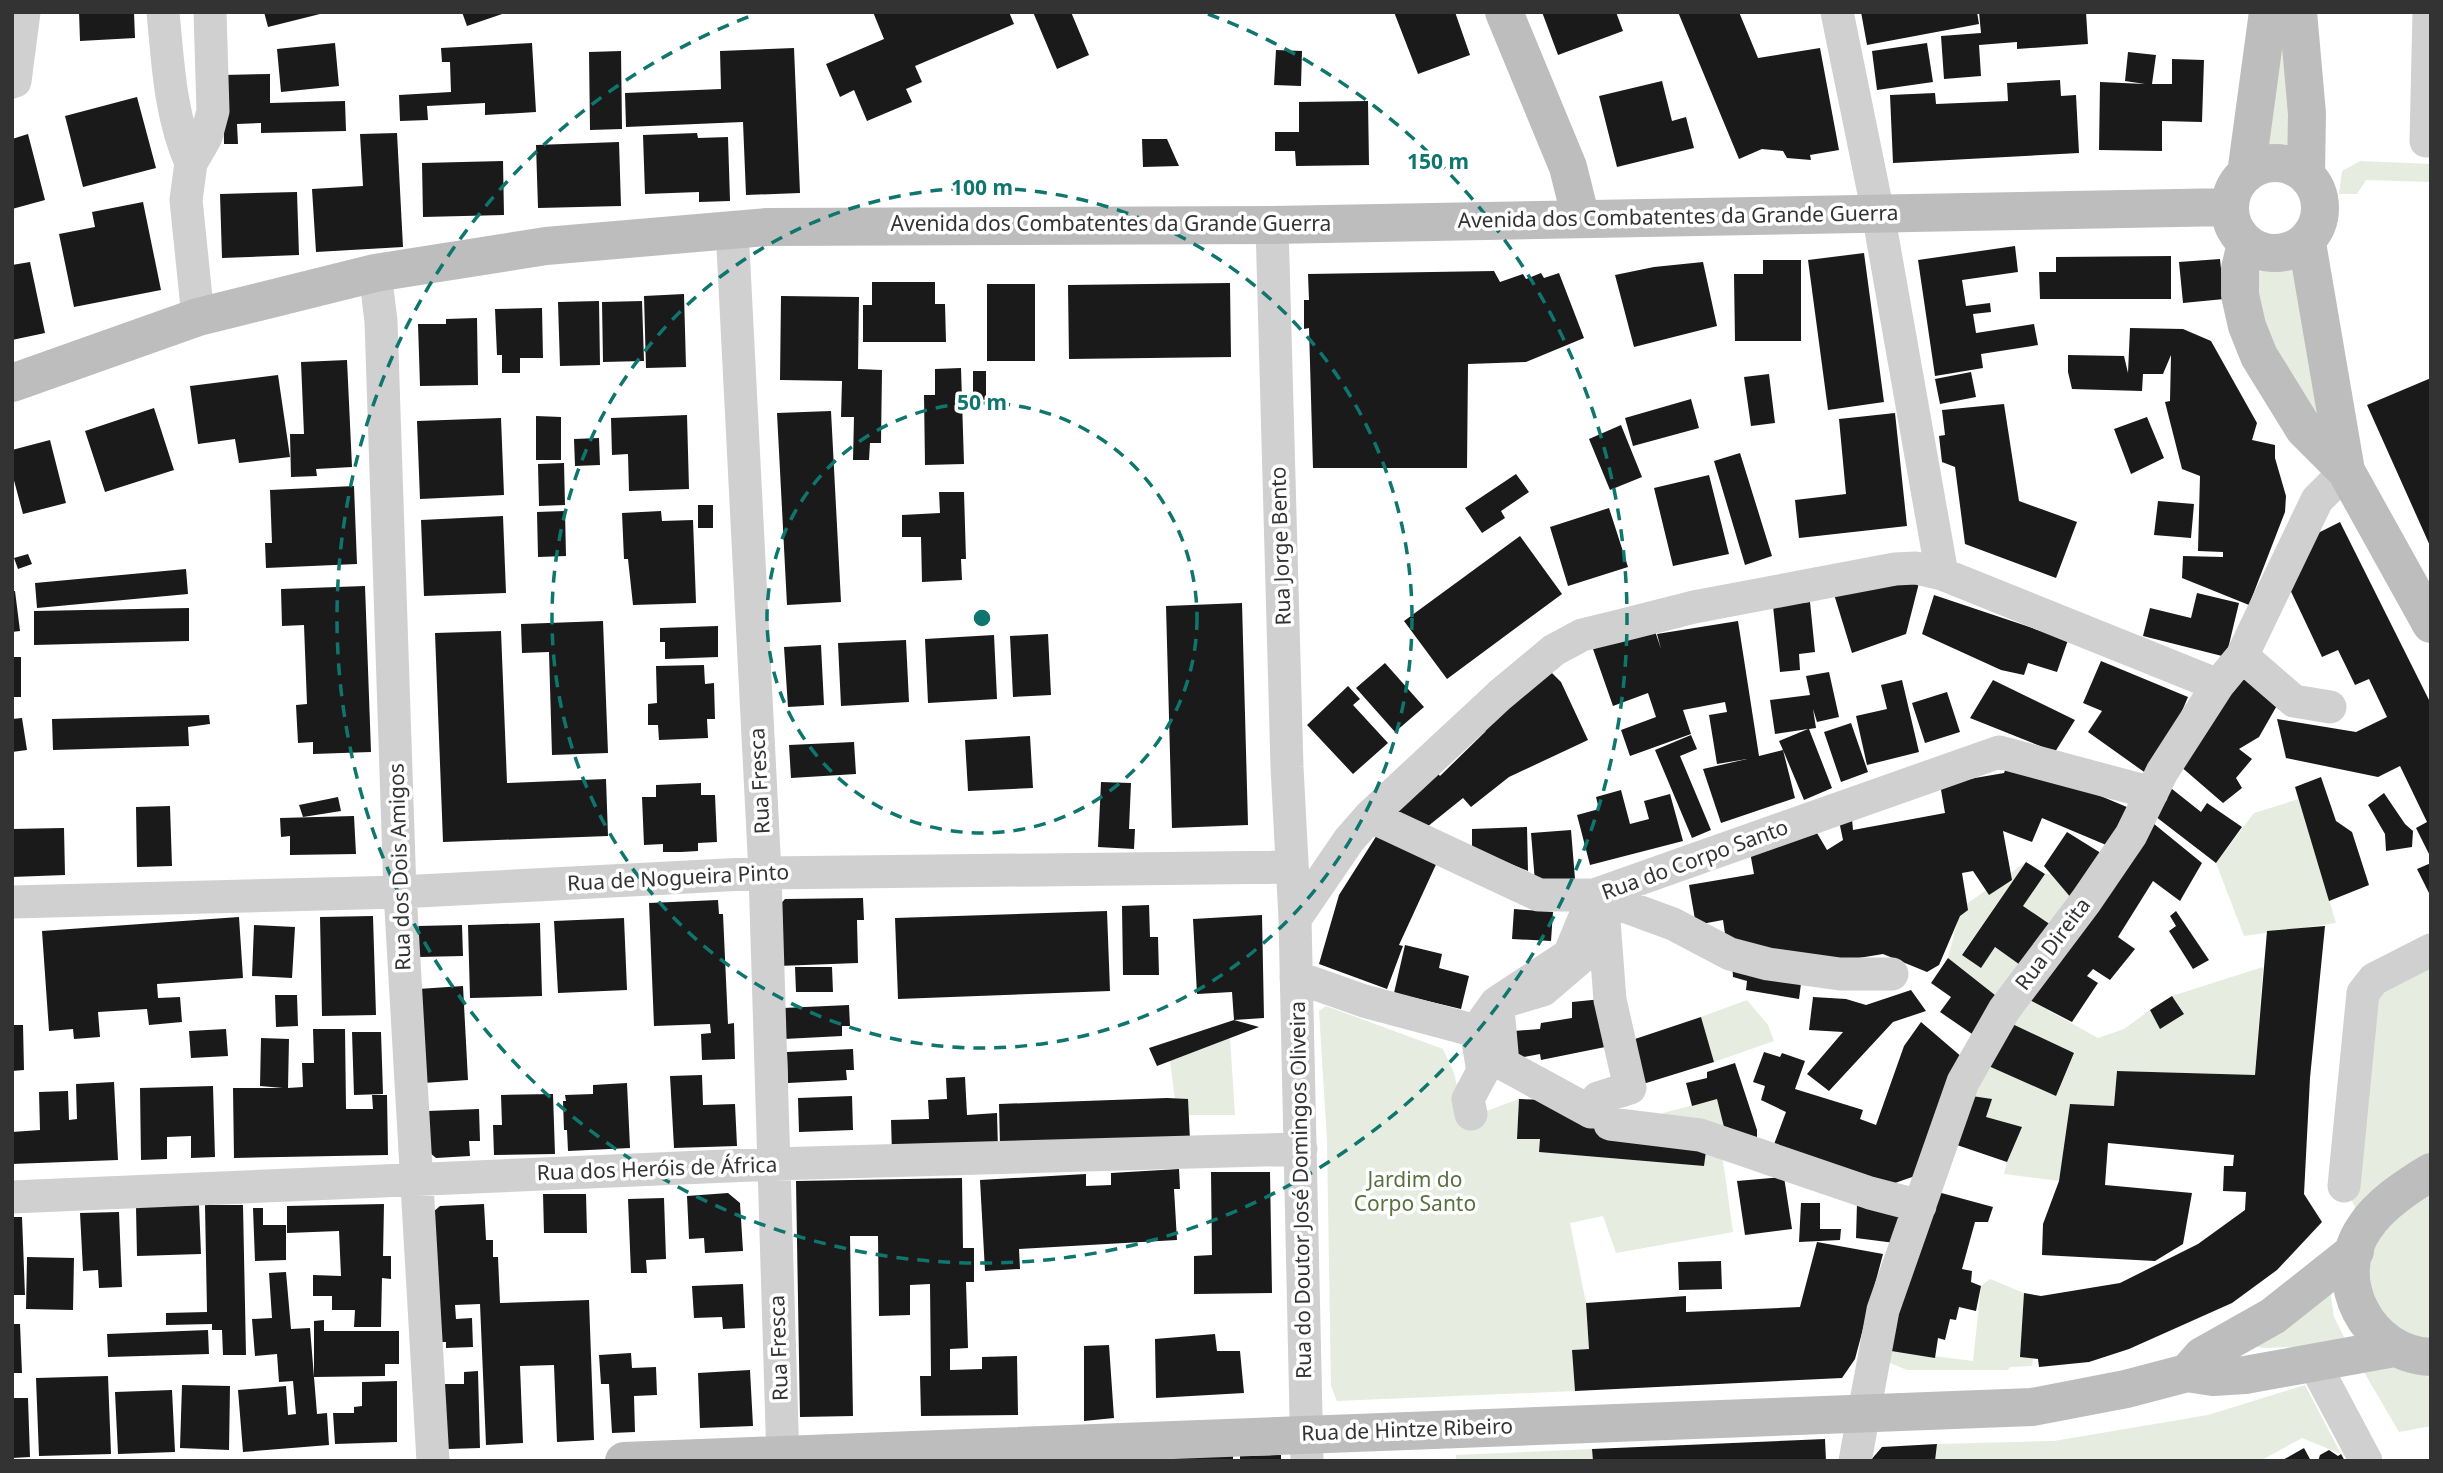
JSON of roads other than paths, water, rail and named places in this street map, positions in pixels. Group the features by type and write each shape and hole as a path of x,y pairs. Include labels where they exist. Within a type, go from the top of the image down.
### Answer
{"main road":[{"path":"1504,12 1568,167 1581,219"},
{"path":"2268,12 2232,220 2246,243 2257,250 2283,254 2307,243"},
{"path":"2298,12 2307,114 2306,174"},
{"path":"2238,191 2256,166 2283,163 2306,174 2316,190 2318,214 2307,243 2346,471"},
{"name":"Avenida dos Combatentes da Grande Guerra","path":"12,383 198,317 375,273 546,246 732,229 912,225 1272,225 1878,213 2238,191"},
{"path":"2246,243 2240,269 2240,295 2247,326 2259,356 2304,429 2346,471 2431,624"},
{"path":"2415,1356 2376,1333 2357,1304 2349,1281 2349,1267 2365,1226 2402,1191 2431,1172"},
{"name":"Rua de Hintze Ribeiro","path":"2187,1373 2202,1356 2273,1316 2355,1251"},
{"name":"Rua de Hintze Ribeiro","path":"624,1461 1307,1447 2032,1407 2126,1389 2187,1373 2213,1377 2245,1375 2314,1363 2415,1356"}],"street":[{"path":"12,82 15,81 24,12"},
{"path":"163,12 173,104 179,135 191,163"},
{"path":"198,317 186,200 191,163 206,137 213,111 210,12"},
{"path":"1837,12 1878,213 1942,574"},
{"path":"2429,12 2426,141 2431,141"},
{"name":"Rua Jorge Bento","path":"1272,225 1292,867"},
{"name":"Rua Fresca","path":"732,229 765,873 783,1458"},
{"name":"Rua dos Dois Amigos","path":"375,273 381,321 400,892 433,1461"},
{"name":"Rua Direita","path":"1856,1461 1862,1415 1883,1310 1963,1082 1997,1022 2131,835 2152,793 2218,685 2242,656 2317,500 2346,471"},
{"path":"1295,919 1349,840 1370,816 1500,695 1554,650 1582,635 1694,607 1895,569 1916,568 1942,574 2150,661 2218,685"},
{"path":"2242,656 2294,701 2330,707"},
{"name":"Rua do Corpo Santo","path":"1476,1031 1496,1003 1569,955 1594,895 1999,752 2152,793"},
{"path":"1370,816 1539,895 1594,895 1673,924 1730,954 1768,964 1840,974 1892,974"},
{"path":"1292,867 1295,919"},
{"name":"Rua de Nogueira Pinto","path":"12,902 400,892 765,873 1292,867"},
{"path":"1603,908 1609,1000 1630,1088 1598,1098 1591,1112 1503,1065 1500,1046 1499,1008 1506,1002 1543,990 1585,954 1603,908"},
{"name":"Rua do Doutor José Domingos Oliveira","path":"1295,919 1307,1447"},
{"path":"2344,1186 2363,993 2374,979 2431,950"},
{"path":"1296,977 1364,1001 1476,1031 1483,1071 1468,1099 1471,1114"},
{"path":"1609,1124 1700,1135 1870,1193 1920,1206"},
{"name":"Rua dos Heróis de África","path":"12,1197 773,1164 1301,1149"},
{"path":"2314,1363 2365,1461"}],"park label":[{"name":"Jardim do Corpo Santo","path":"1415,1192"}]}
